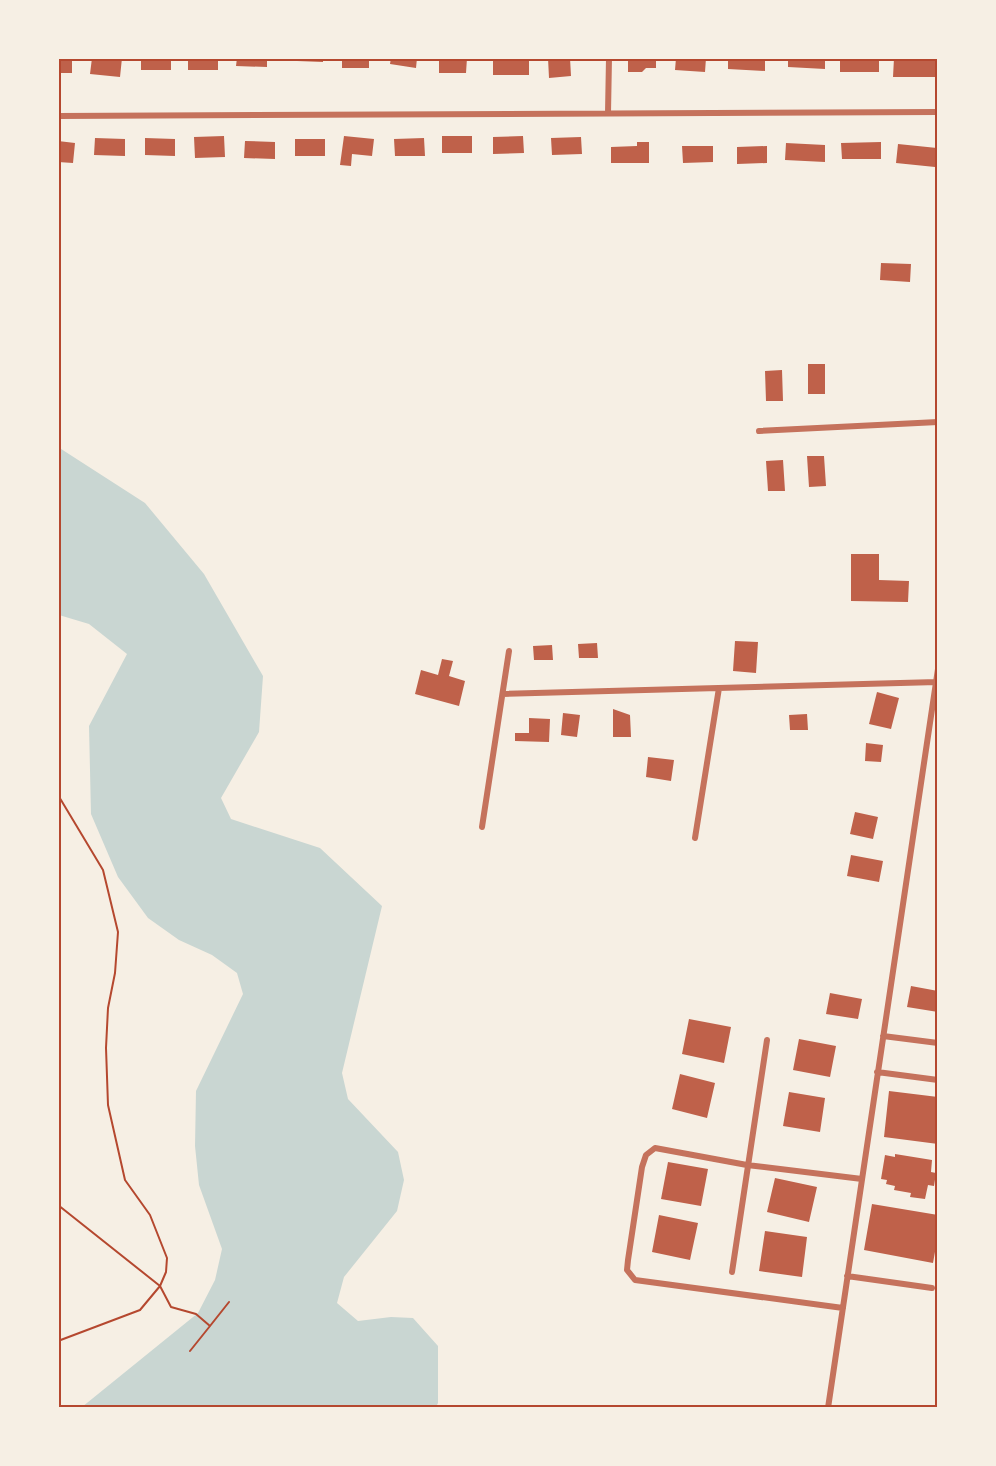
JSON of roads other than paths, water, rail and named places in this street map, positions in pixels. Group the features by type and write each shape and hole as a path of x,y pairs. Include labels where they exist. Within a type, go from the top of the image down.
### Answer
{"street":[{"path":"608,113 609,58"},
{"path":"58,116 938,112"},
{"path":"759,431 938,422"},
{"path":"482,827 509,651"},
{"path":"828,1407 938,669"},
{"path":"503,694 937,682"},
{"path":"695,838 718,688"},
{"path":"883,1036 938,1043"},
{"path":"732,1272 767,1040"},
{"path":"878,1072 938,1080"},
{"path":"843,1308 635,1280 627,1270 646,1155 656,1148 747,1165 862,1179"},
{"path":"848,1276 932,1288"}]}
